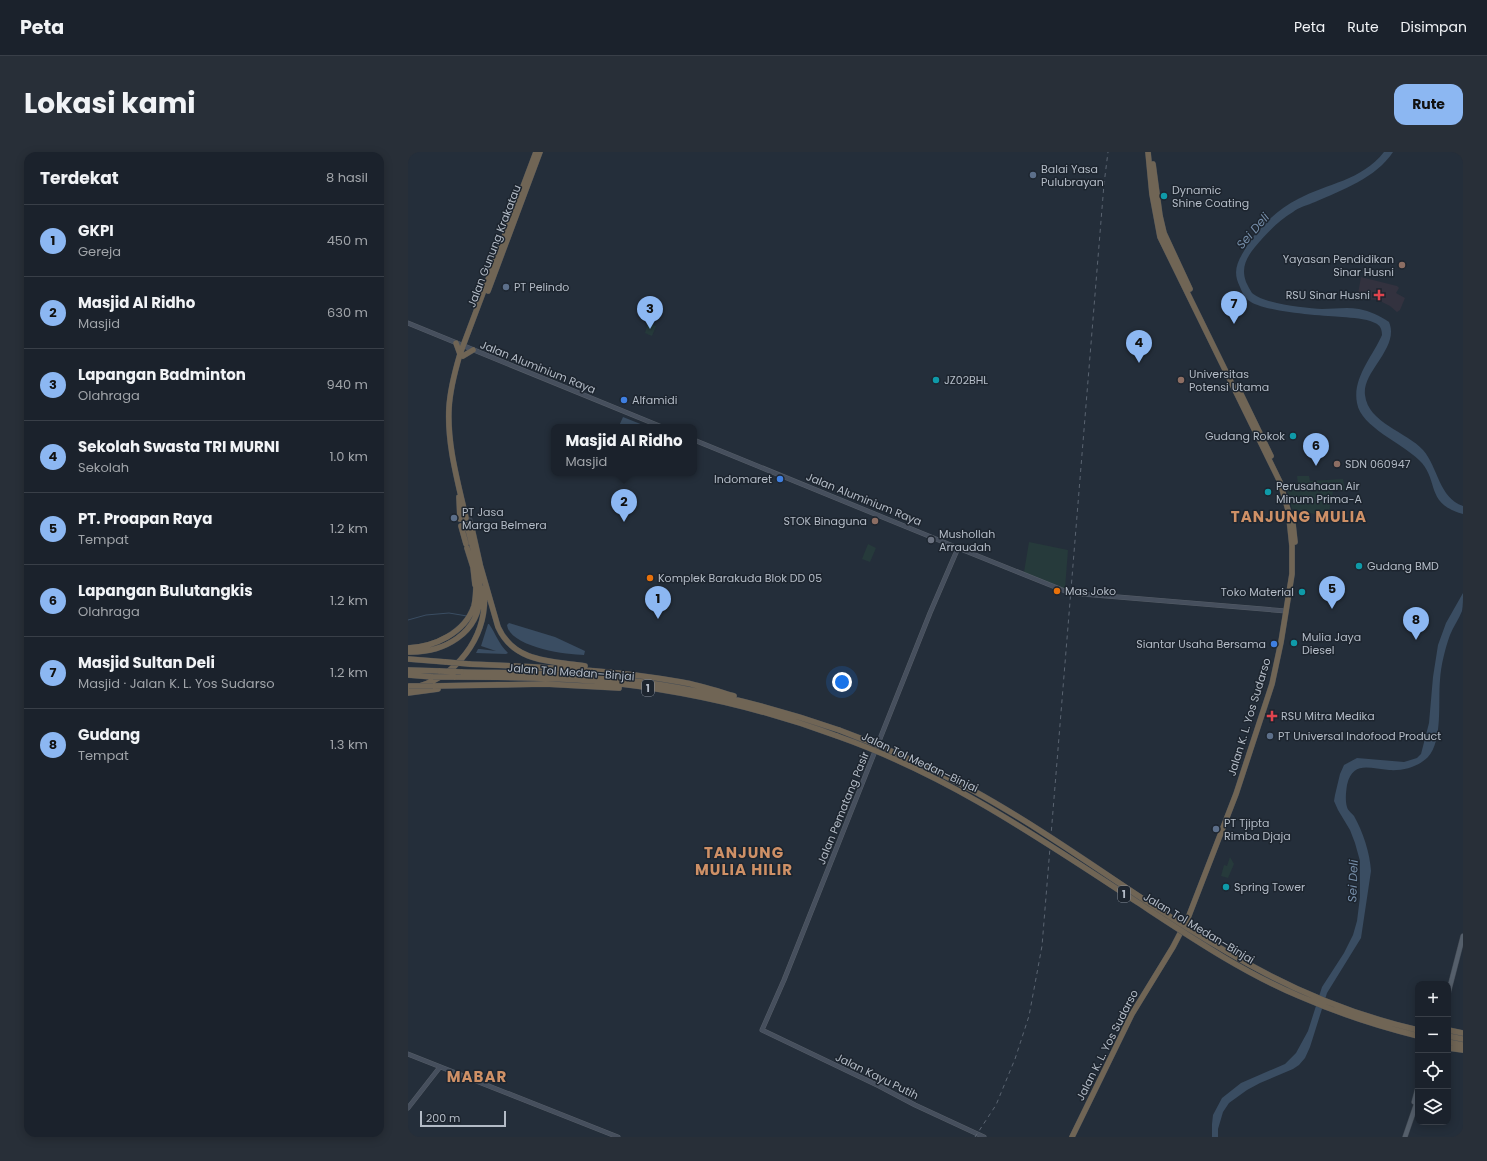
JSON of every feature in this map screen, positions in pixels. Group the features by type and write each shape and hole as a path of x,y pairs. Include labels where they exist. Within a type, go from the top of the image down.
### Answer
{"highway":[{"name":"Jalan Gunung Krakatau","path":"465,347 536,152"},
{"name":"Jalan Gunung Krakatau","path":"465,347 540,152"},
{"name":"Jalan K. L. Yos Sudarso","path":"1148,152 1152,194 1160,238 1280,482 1288,510 1292,546 1292,574 1288,612"},
{"name":"Jalan K. L. Yos Sudarso","path":"1075,1137 1134,1018 1172,954 1196,907 1243,783 1276,681 1294,582 1294,529 1284,485 1257,425 1219,350 1164,233 1157,201 1152,152"},
{"path":"456,343 462,355 453,397 452,426 465,518 450,440 449,413 453,381 462,355 465,347"},
{"path":"462,355 473,350"},
{"path":"467,525 466,546 473,567 476,597"},
{"path":"409,654 424,646 444,639 458,629 472,616 480,602 480,590 467,525"},
{"path":"467,525 498,627 505,640 517,651 544,660 691,684 782,710 816,722"},
{"path":"472,616 476,597 476,578 473,550"},
{"path":"408,687 422,686 443,676 462,659 474,642 481,624 485,606 484,586 479,561"},
{"path":"409,654 446,662 581,669 639,676"},
{"name":"Jalan Tol Medan–Binjai","path":"408,670 571,675 649,683 692,690 741,701 816,722 971,796 1028,831 1208,948 1264,979 1298,996 1358,1019 1415,1035"},
{"name":"Jalan Tol Medan–Binjai","path":"408,675 433,677 571,680 662,690 752,709 838,733 902,756 975,792 1031,826 1212,943 1267,974 1329,1003 1359,1014 1415,1029"},
{"path":"408,687 432,688 500,684 545,684 662,690"},
{"path":"408,693 432,688"},
{"name":"Jalan K. L. Yos Sudarso","path":"1072,1137 1132,1014 1173,947 1188,918 1266,711"},
{"path":"1451,1031 1463,1033"},
{"path":"1451,1037 1463,1039"},
{"path":"1451,1043 1463,1045"},
{"path":"1451,1048 1463,1050"}],"main road":[{"path":"1451,981 1463,936"},
{"path":"1450,981 1452,976"},
{"path":"1412,1115 1412,1109 1417,1089"},
{"path":"1405,1137 1415,1107"}],"street":[{"name":"Jalan Aluminium Raya","path":"408,323 655,424"},
{"name":"Jalan Aluminium Raya","path":"697,441 1070,593 1288,612"},
{"name":"Jalan Pematang Pasir","path":"762,1030 784,980 930,613 958,548"},
{"name":"Jalan Kayu Putih","path":"762,1030 984,1137"},
{"path":"408,1054 618,1137"},
{"path":"408,1108 440,1067"}],"shaded area":[{"name":"RSU Sinar Husni","path":"1361,277 1397,286 1399,288 1396,293 1405,298 1400,310 1397,312 1390,306 1378,300 1357,299"}],"green space":[{"path":"648,323 656,326 652,336 645,333"},
{"path":"1297,476 1309,476 1310,481 1343,479 1345,491 1333,491 1328,517 1292,509 1286,487 1298,484"},
{"path":"1029,542 1068,550 1065,589 1024,572"},
{"path":"868,544 876,548 870,562 862,559"},
{"path":"1230,857 1234,864 1228,878 1221,876 1224,865 1227,866"}],"water":[{"path":"1384,152 1393,152 1386,161 1368,176 1347,188 1298,209 1277,224 1263,237 1249,255 1245,263 1244,272 1246,282 1252,293 1258,297 1275,303 1306,308 1359,309 1375,314 1389,322 1391,332 1389,341 1369,377 1366,386 1365,395 1368,405 1380,420 1408,438 1423,450 1449,496 1455,502 1463,506 1463,514 1443,504 1437,497 1429,475 1419,460 1374,427 1360,412 1356,394 1360,376 1382,335 1379,326 1371,321 1363,319 1293,313 1266,308 1255,304 1248,300 1242,293 1236,273 1237,264 1249,243 1267,221 1274,215 1298,199 1355,175 1375,162"},
{"path":"623,417 640,424 620,424"},
{"path":"1463,593 1462,611 1450,635 1442,663 1438,731 1433,750 1428,757 1420,763 1405,769 1358,769 1353,772 1347,785 1347,807 1354,816 1363,836 1368,850 1371,871 1361,938 1327,993 1310,1047 1305,1058 1293,1069 1260,1083 1229,1103 1223,1112 1218,1129 1218,1137 1212,1137 1213,1115 1222,1098 1241,1083 1285,1064 1296,1053 1308,1031 1322,987 1344,953 1353,935 1357,921 1360,897 1360,861 1350,830 1334,801 1340,774 1344,765 1357,758 1404,762 1417,758 1421,754 1429,723 1433,677 1438,645 1446,623"},
{"path":"509,623 555,637 585,651 584,655 553,651 528,644 510,633 507,625"},
{"path":"488,624 508,653 476,653 478,649 496,651 481,646"}],"waterway":[{"path":"408,620 426,615 449,613 467,616"}],"tunnel":[{"path":"469,517 471,524"}],"railway":[{"path":"975,1137 996,1105 1015,1059 1029,1016 1042,946 1104,184 1108,152"}],"place":[{"name":"Balai Yasa Pulubrayan","path":"1033,175"},
{"name":"Dynamic Shine Coating","path":"1164,196"},
{"name":"Yayasan Pendidikan Sinar Husni","path":"1402,265"},
{"name":"PT Pelindo","path":"506,287"},
{"name":"RSU Sinar Husni","path":"1379,295"},
{"name":"Masjid Sultan Deli","path":"1234,324"},
{"name":"Lapangan Badminton","path":"650,329"},
{"name":"Sekolah Swasta TRI MURNI","path":"1139,363"},
{"name":"JZ02BHL","path":"936,380"},
{"name":"Universitas Potensi Utama","path":"1181,380"},
{"name":"Alfamidi","path":"624,400"},
{"name":"Gudang Rokok","path":"1293,436"},
{"name":"SDN 060947","path":"1337,464"},
{"name":"Lapangan Bulutangkis","path":"1316,466"},
{"name":"Indomaret","path":"780,479"},
{"name":"Perusahaan Air Minum Prima-A","path":"1268,492"},
{"name":"PT Jasa Marga Belmera","path":"454,518"},
{"name":"STOK Binaguna","path":"875,521"},
{"name":"Masjid Al Ridho","path":"624,522"},
{"name":"Mushollah Arraudah","path":"931,540"},
{"name":"Gudang BMD","path":"1359,566"},
{"name":"Komplek Barakuda Blok DD 05","path":"650,578"},
{"name":"Mas Joko","path":"1057,591"},
{"name":"Toko Material","path":"1302,592"},
{"name":"PT. Proapan Raya","path":"1332,609"},
{"name":"GKPI","path":"658,619"},
{"name":"Gudang","path":"1416,640"},
{"name":"Mulia Jaya Diesel","path":"1294,643"},
{"name":"Siantar Usaha Bersama","path":"1274,644"},
{"name":"RSU Mitra Medika","path":"1272,716"},
{"name":"PT Universal Indofood Product","path":"1270,736"},
{"name":"PT Tjipta Rimba Djaja","path":"1216,829"},
{"name":"Spring Tower","path":"1226,887"}],"district":[{"name":"TANJUNG MULIA","path":"1299,517"},
{"name":"TANJUNG MULIA HILIR","path":"744,862"},
{"name":"MABAR","path":"477,1077"}],"water label":[{"name":"Sei Deli","path":"1253,231"},
{"name":"Sei Deli","path":"1353,881"}]}
